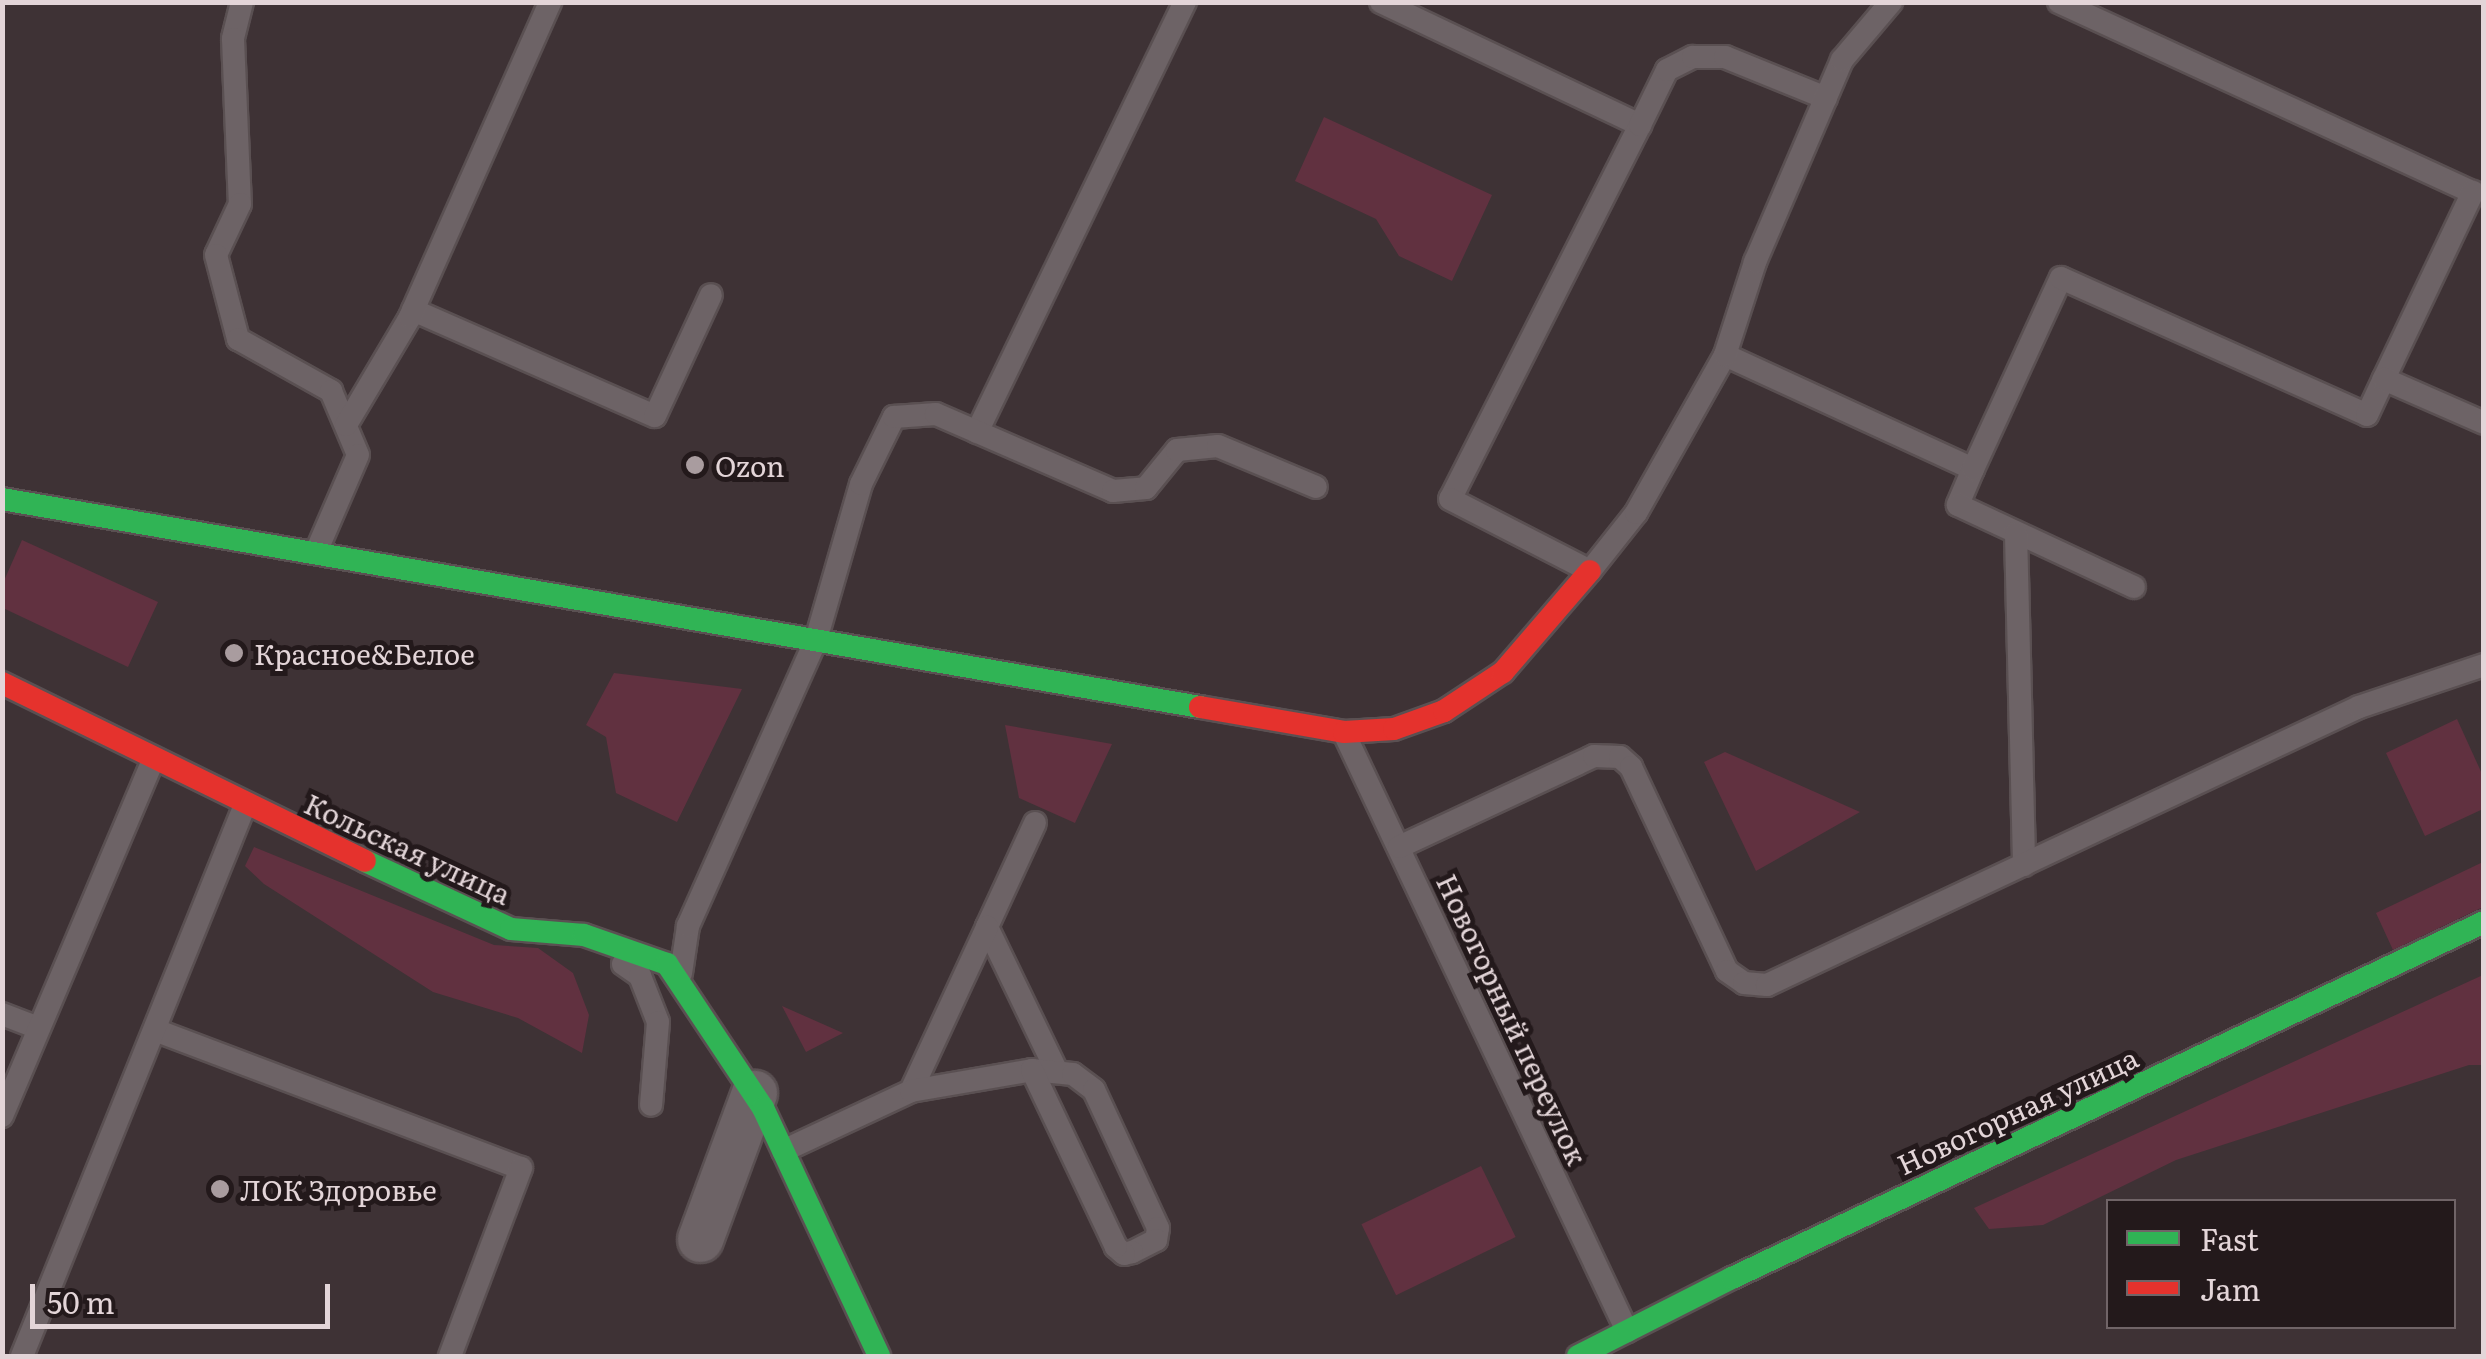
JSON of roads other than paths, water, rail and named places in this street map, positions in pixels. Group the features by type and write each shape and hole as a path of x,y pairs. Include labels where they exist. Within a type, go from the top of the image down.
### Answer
{"street":[{"path":"3,496 1344,732 1369,733 1416,723 1488,682 1502,672 1590,571"},
{"name":"Кольская улица","path":"2,683 245,806 511,929 584,935 667,964 754,1093 879,1356"},
{"name":"Новогорная улица","path":"1578,1356 2484,922"},
{"path":"700,1240 754,1093"}],"lane":[{"path":"242,2 233,39 240,204 216,255 238,339 332,391 358,454 316,552"},
{"path":"346,425 413,310 550,2"},
{"path":"976,432 1185,2"},
{"path":"1381,2 1640,125"},
{"path":"1826,98 1725,58 1693,57 1666,70 1450,500 1590,571 1636,513 1725,355 1754,262 1826,98 1842,60 1891,2"},
{"path":"2059,2 2473,192 2367,415 2060,278 1958,505 2134,588"},
{"path":"413,310 655,416 711,295"},
{"path":"1725,355 1974,469"},
{"path":"2384,379 2484,423"},
{"path":"682,981 688,926 816,640 861,484 894,417 936,414 1113,491 1146,488 1177,450 1218,446 1316,487"},
{"path":"2016,532 2024,865"},
{"path":"1398,847 1594,756 1620,758 1631,768 1727,971 1756,985 1778,981 2359,708 2484,665"},
{"name":"Новогорный переулок","path":"1344,732 1628,1331"},
{"path":"2,1116 154,758"},
{"path":"24,1356 245,806"},
{"path":"911,1091 1036,823"},
{"path":"782,1151 911,1091 1044,1070 1074,1074 1094,1090 1158,1228 1152,1243 1124,1254 1116,1248 1044,1070 987,927"},
{"path":"584,935 640,976 658,1022 651,1105"},
{"path":"2,1014 38,1028"},
{"path":"155,1030 521,1168 450,1356"}],"place":[{"name":"Ozon","path":"695,465"},
{"name":"Красное&Белое","path":"234,653"},
{"name":"ЛОК Здоровье","path":"220,1189"}]}
